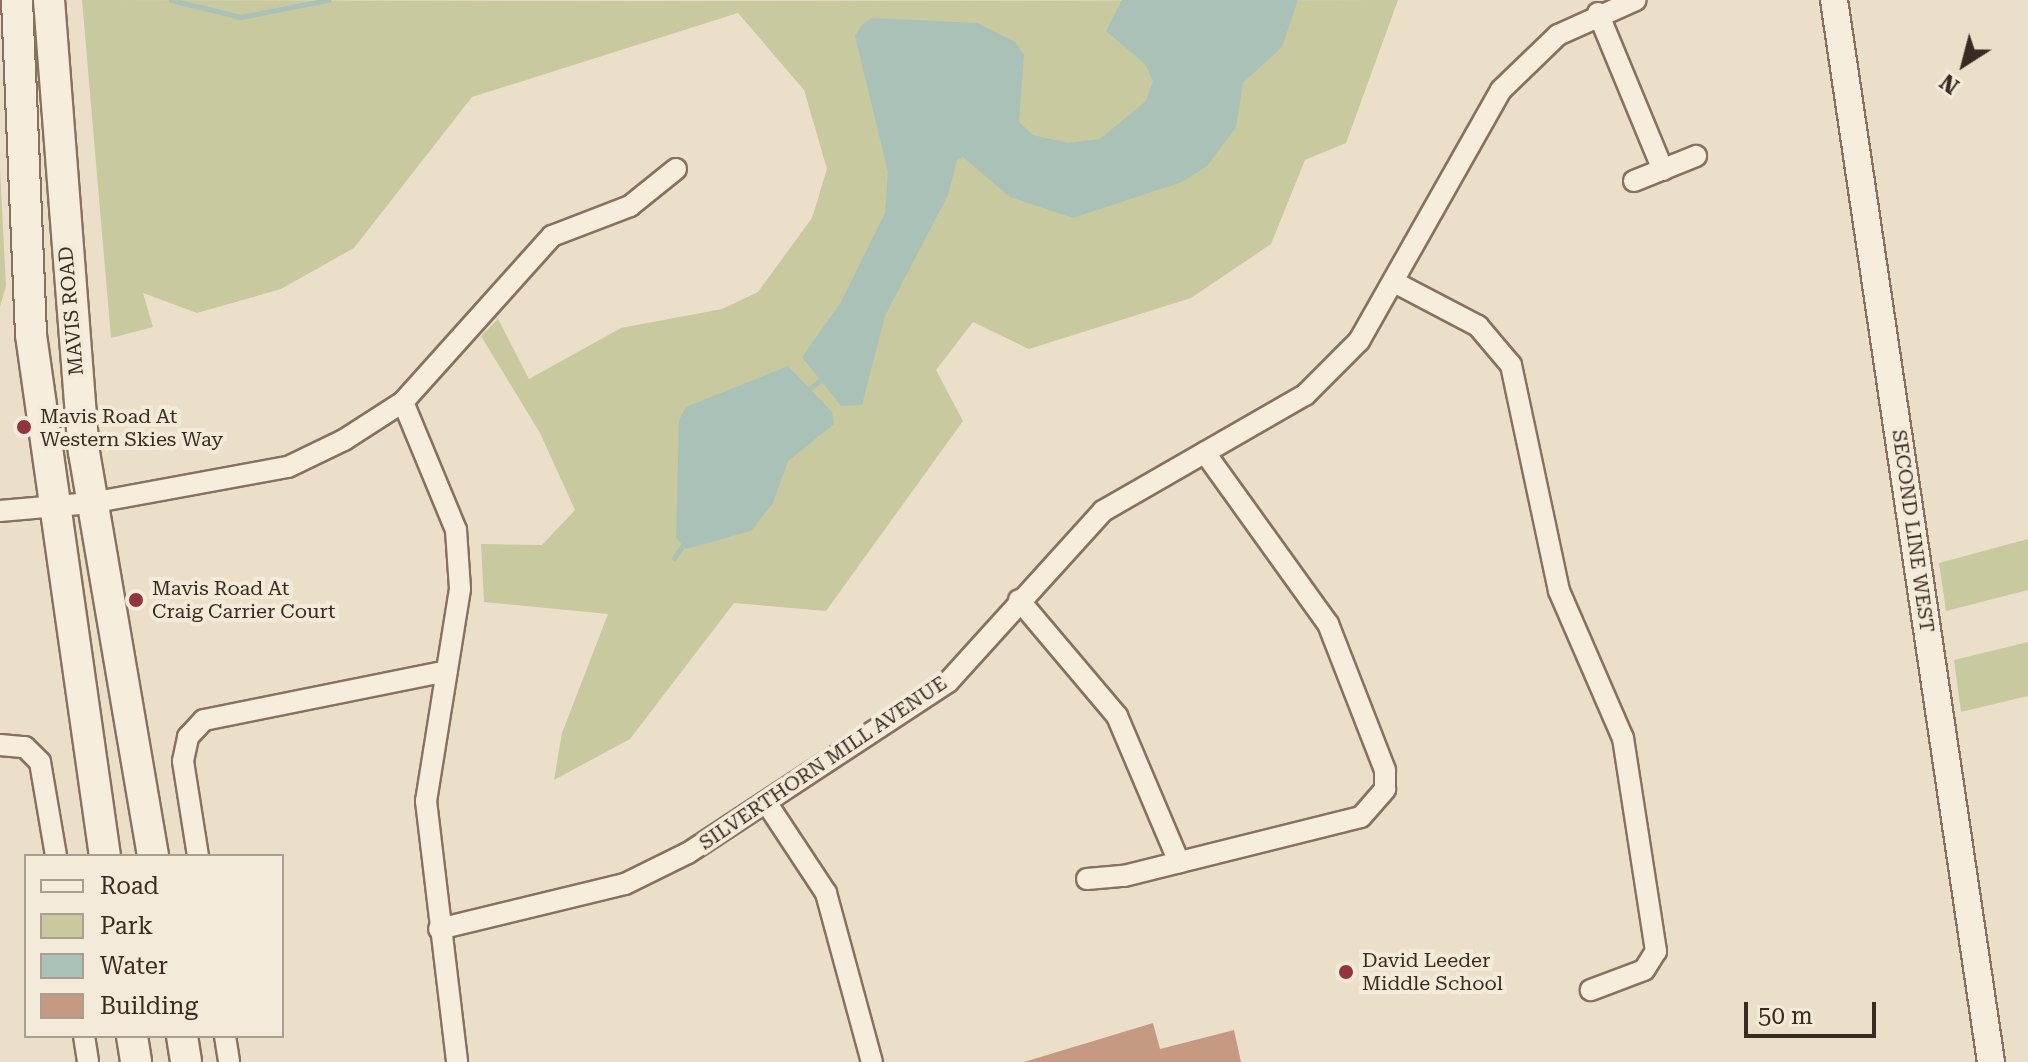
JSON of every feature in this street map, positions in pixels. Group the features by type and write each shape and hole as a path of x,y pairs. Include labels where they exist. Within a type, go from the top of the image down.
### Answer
{"main road":[{"name":"MAVIS ROAD","path":"17,0 31,335 105,854"},
{"name":"MAVIS ROAD","path":"49,0 52,72 91,503 153,854"},
{"path":"132,1038 136,1062"},
{"path":"182,1038 186,1062"}],"street":[{"name":"SILVERTHORN MILL AVENUE","path":"439,929 625,884 766,802 948,682 1019,600 1103,511 1305,395 1359,341 1486,110 1528,62 1598,13 1636,0"},
{"name":"SECOND LINE WEST","path":"1834,0 1991,1062"},
{"path":"1598,13 1663,170"},
{"path":"1634,181 1696,156"},
{"path":"0,511 91,503 288,467 403,402 552,236 630,206 676,169"},
{"path":"1394,282 1478,326 1511,365 1559,591 1623,738 1656,951 1644,970 1591,990"},
{"path":"403,402 456,530 460,589 426,801 457,1062"},
{"path":"1087,879 1179,862 1361,817 1385,789 1385,770 1328,624 1205,453"},
{"path":"1019,600 1117,716 1179,862"},
{"path":"198,854 183,761 188,737 204,720 446,671"},
{"path":"0,745 25,747 40,762 56,854"},
{"path":"766,802 826,893 872,1062"},
{"path":"84,1038 88,1062"},
{"path":"225,1038 229,1062"}],"green space":[{"path":"82,0 1398,0 1346,143 1305,160 1271,244 1191,298 1029,349 973,322 936,370 963,421 826,611 734,603 630,739 554,780 562,733 608,614 484,602 481,544 542,545 575,510 540,433 481,336 498,319 529,379 621,328 722,309 758,292 812,218 827,169 804,90 738,13 472,97 354,248 281,289 197,313 143,293 153,327 111,338"},
{"path":"0,169 6,286 0,307"},
{"path":"2028,539 2028,590 1946,611 1939,563"},
{"path":"2028,642 2028,696 1961,712 1954,660"}],"water":[{"path":"1122,0 1298,0 1282,47 1243,83 1236,127 1207,166 1182,182 1073,218 1010,197 963,157 957,160 948,195 885,316 862,405 841,406 802,357 841,302 885,213 888,172 855,36 861,26 871,18 977,23 1015,42 1024,55 1019,122 1033,135 1068,143 1100,139 1146,101 1153,81 1145,64 1106,31"},
{"path":"788,366 832,412 834,424 788,461 773,503 751,531 686,549 676,538 679,420 686,407"}],"building":[{"path":"1153,1023 1160,1049 1234,1030 1241,1062 1024,1062"}],"waterway":[{"path":"171,0 241,17 328,0"},
{"path":"806,391 823,378"},
{"path":"674,558 685,542"}],"place":[{"name":"Mavis Road At Western Skies Way","path":"24,427"},
{"name":"Mavis Road At Craig Carrier Court","path":"136,600"},
{"name":"David Leeder Middle School","path":"1346,972"}]}
